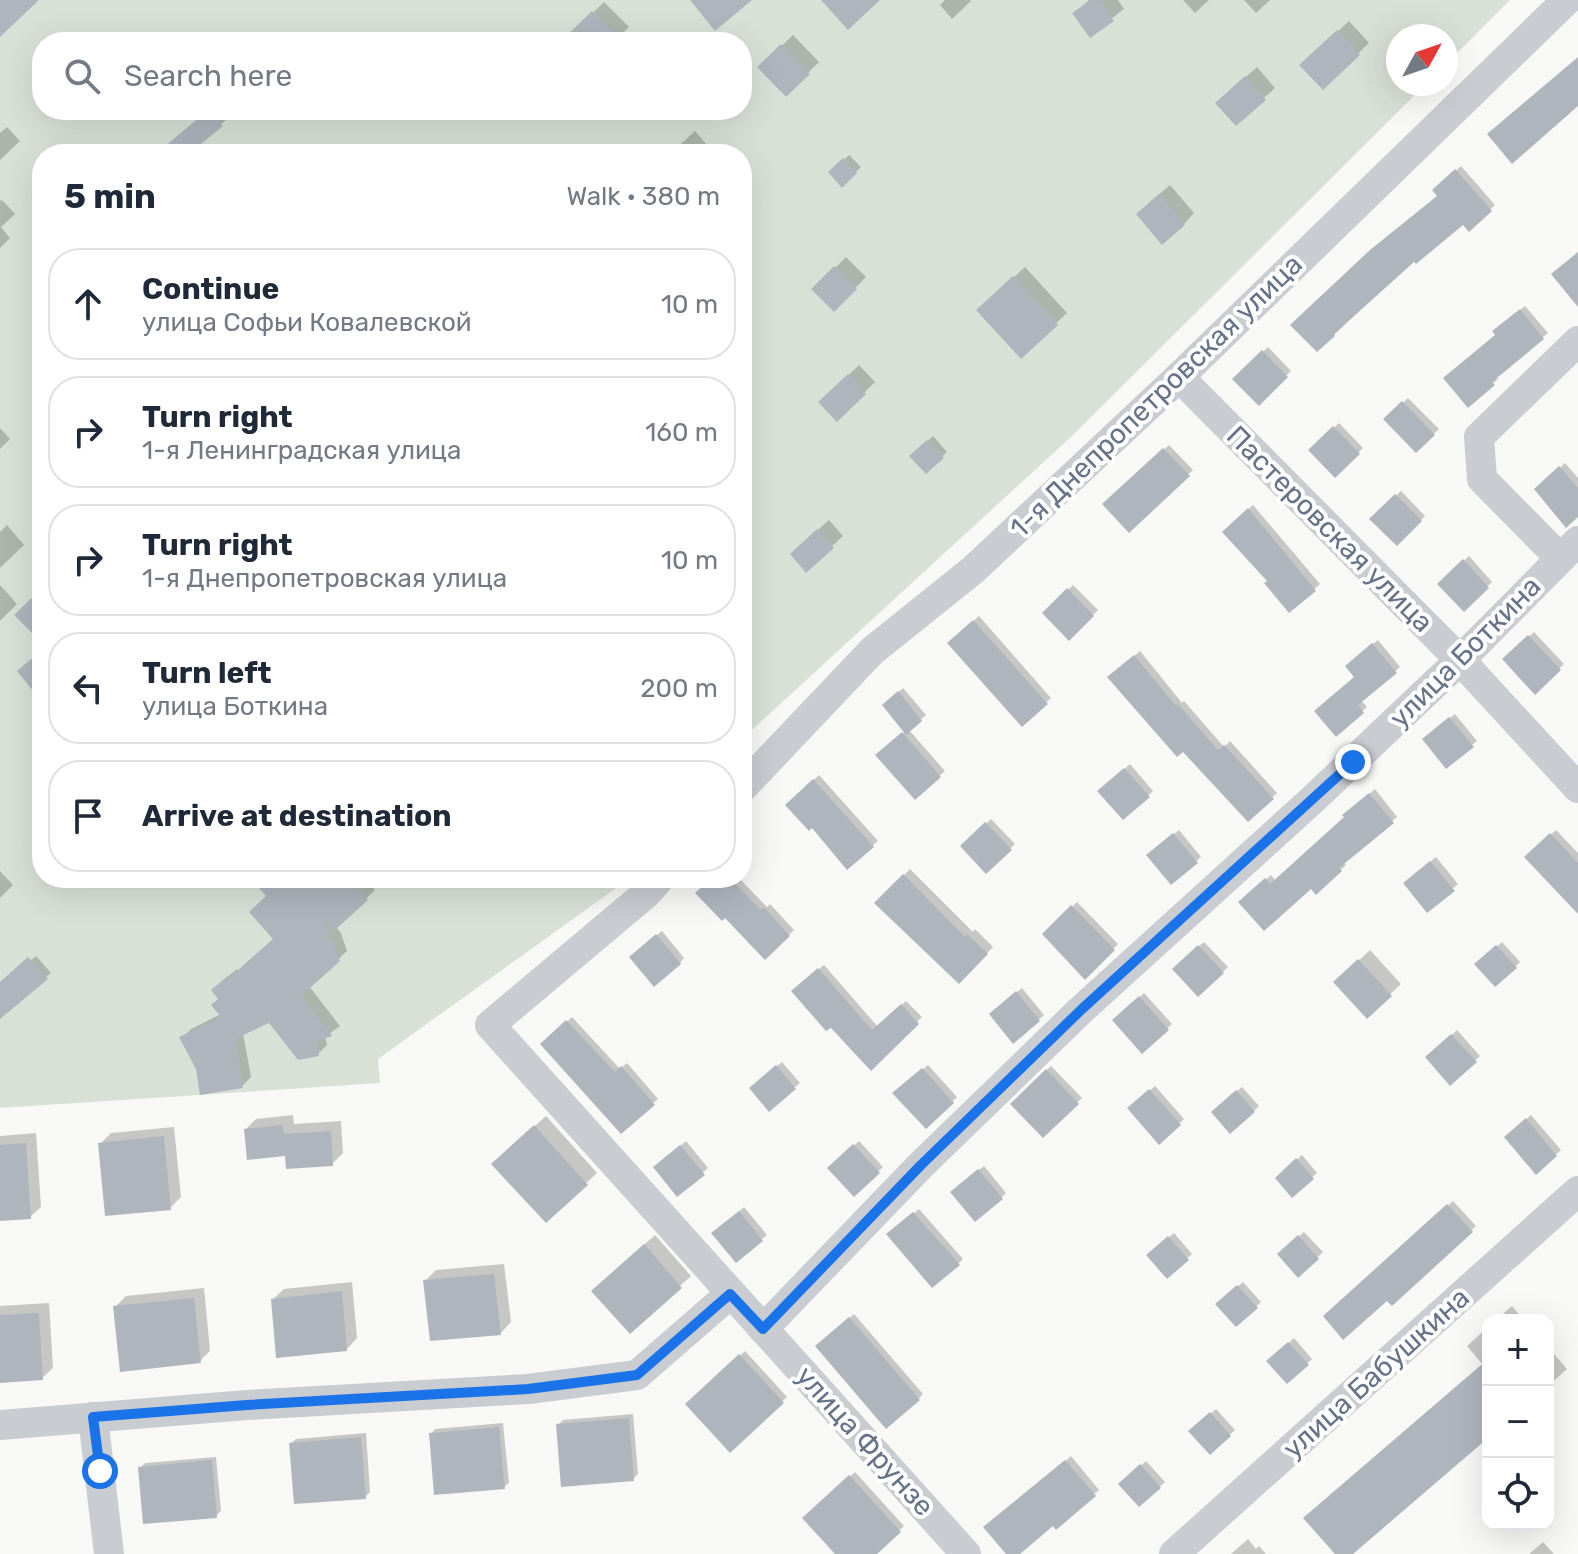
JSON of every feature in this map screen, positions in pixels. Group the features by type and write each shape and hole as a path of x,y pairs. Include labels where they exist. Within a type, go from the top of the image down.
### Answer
{"street":[{"name":"1-я Днепропетровская улица","path":"752,777 872,651 973,570 1179,377 1567,0"},
{"path":"1569,550 1482,479 1479,437 1578,341"},
{"name":"Пастеровская улица","path":"1179,377 1460,660 1578,788"},
{"name":"улица Боткина","path":"763,1329 921,1165 1082,1009 1299,813 1460,660 1569,550"},
{"path":"651,888 490,1025 763,1329"},
{"name":"улица Бабушкина","path":"1174,1554 1578,1191"},
{"path":"0,1425 247,1405 528,1389 637,1375 730,1294"},
{"name":"улица Фрунзе","path":"763,1329 966,1554"},
{"path":"93,1417 109,1554"}],"shaded area":[{"path":"0,0 1510,0 1458,52 1458,24 1386,24 1386,96 1414,96 1072,436 752,730 752,144 32,144 32,888 616,888 378,1059 380,1083 0,1108"}],"building":[{"path":"0,0 39,0 0,37"},
{"path":"690,0 752,0 715,31"},
{"path":"821,0 880,0 848,30"},
{"path":"1091,0 1100,0 1114,21 1090,38 1072,13"},
{"path":"592,11 613,32 570,32"},
{"path":"1337,30 1360,55 1323,90 1299,65"},
{"path":"781,44 810,74 786,97 757,67"},
{"path":"1578,57 1578,106 1512,164 1487,134"},
{"path":"1245,76 1266,100 1236,126 1215,103"},
{"path":"196,120 217,120 223,126 201,144 168,144"},
{"path":"843,158 857,173 842,188 828,172"},
{"path":"1455,169 1492,211 1469,232 1463,225 1416,264 1414,262 1317,352 1290,325 1370,250 1437,196 1432,190"},
{"path":"1159,194 1185,225 1162,245 1136,214"},
{"path":"1578,252 1578,307 1551,274"},
{"path":"834,266 857,289 834,312 811,289"},
{"path":"1013,276 1058,325 1021,359 976,310"},
{"path":"1520,309 1544,339 1492,382 1495,385 1468,408 1443,378 1495,335 1492,331"},
{"path":"1262,350 1288,377 1259,406 1232,379"},
{"path":"848,374 866,394 837,422 818,402"},
{"path":"1402,401 1435,435 1416,453 1383,419"},
{"path":"1333,426 1360,454 1335,478 1308,450"},
{"path":"927,440 944,458 926,474 909,456"},
{"path":"1163,448 1190,476 1129,533 1102,504"},
{"path":"1559,466 1578,488 1578,517 1566,528 1534,489"},
{"path":"1395,494 1422,521 1397,546 1369,519"},
{"path":"1248,508 1316,591 1289,613 1264,583 1267,581 1222,532"},
{"path":"817,529 834,548 806,573 790,554"},
{"path":"1463,559 1489,588 1464,612 1437,584"},
{"path":"1067,588 1094,616 1069,641 1042,613"},
{"path":"32,598 32,633 14,615"},
{"path":"973,620 1048,704 1022,727 947,643"},
{"path":"1528,635 1561,670 1535,695 1502,659"},
{"path":"1372,643 1397,673 1358,705 1364,713 1336,737 1314,711 1354,677 1345,666"},
{"path":"1134,655 1218,750 1224,745 1274,799 1248,822 1183,752 1177,757 1107,677"},
{"path":"32,658 32,690 17,671"},
{"path":"898,691 922,721 906,735 882,705"},
{"path":"1449,717 1474,747 1446,769 1422,739"},
{"path":"902,732 941,777 915,800 875,755"},
{"path":"1124,768 1150,797 1123,820 1097,791"},
{"path":"813,779 874,847 847,870 812,828 809,831 785,805"},
{"path":"1369,793 1394,823 1339,868 1342,871 1316,895 1311,889 1264,931 1238,902 1265,878 1270,884"},
{"path":"985,822 1012,850 986,874 960,846"},
{"path":"1173,833 1198,863 1171,885 1146,855"},
{"path":"1550,833 1578,863 1578,914 1524,857"},
{"path":"1430,861 1455,891 1427,913 1403,883"},
{"path":"903,874 965,937 967,934 988,954 959,984 874,903"},
{"path":"259,888 357,888 368,900 335,930 323,916 330,934 328,937 340,961 301,996 332,1036 316,1042 319,1056 298,1060 269,1023 235,1039 243,1088 200,1095 196,1069 179,1037 221,1017 211,1005 218,999 211,990 273,939 249,912 266,896"},
{"path":"700,888 740,888 761,910 764,907 790,936 765,960 725,918 722,921 695,893"},
{"path":"1071,905 1115,950 1085,980 1042,934"},
{"path":"656,934 681,964 654,987 629,957"},
{"path":"1198,945 1224,973 1198,997 1172,969"},
{"path":"1496,945 1517,968 1495,987 1474,964"},
{"path":"28,957 48,979 0,1019 0,982"},
{"path":"1358,959 1392,996 1367,1019 1333,982"},
{"path":"818,968 872,1030 901,1004 919,1024 871,1071 831,1028 826,1031 791,991"},
{"path":"1016,991 1040,1021 1013,1044 989,1014"},
{"path":"1139,996 1169,1030 1142,1054 1112,1020"},
{"path":"566,1020 615,1072 621,1066 655,1105 621,1134 540,1044"},
{"path":"1451,1034 1477,1062 1450,1086 1425,1057"},
{"path":"776,1065 796,1089 769,1112 749,1088"},
{"path":"922,1068 954,1103 926,1129 892,1093"},
{"path":"1046,1069 1079,1104 1043,1138 1010,1104"},
{"path":"1149,1089 1181,1125 1159,1145 1127,1108"},
{"path":"1236,1090 1255,1112 1230,1134 1211,1112"},
{"path":"1526,1118 1557,1156 1536,1175 1504,1137"},
{"path":"282,1125 284,1134 331,1131 333,1166 286,1169 285,1156 247,1160 244,1129"},
{"path":"534,1125 588,1185 546,1223 491,1164"},
{"path":"164,1136 171,1210 105,1216 98,1143"},
{"path":"26,1143 31,1219 0,1221 0,1145"},
{"path":"853,1144 880,1173 854,1197 827,1168"},
{"path":"680,1145 705,1175 677,1197 653,1167"},
{"path":"1296,1158 1314,1179 1292,1198 1275,1178"},
{"path":"978,1169 1003,1199 975,1222 950,1192"},
{"path":"1447,1204 1473,1232 1392,1306 1387,1301 1343,1340 1323,1316"},
{"path":"739,1211 763,1241 736,1263 711,1233"},
{"path":"913,1212 960,1265 932,1288 886,1234"},
{"path":"1298,1235 1319,1259 1298,1278 1277,1254"},
{"path":"1168,1236 1189,1260 1167,1279 1146,1255"},
{"path":"644,1244 682,1288 630,1334 591,1291"},
{"path":"494,1274 501,1335 430,1341 423,1280"},
{"path":"1237,1285 1258,1308 1236,1327 1215,1304"},
{"path":"342,1291 347,1351 276,1358 271,1299"},
{"path":"194,1298 201,1363 120,1372 113,1306"},
{"path":"39,1313 43,1380 0,1383 0,1315"},
{"path":"849,1317 920,1400 886,1429 815,1346"},
{"path":"1288,1342 1309,1365 1287,1384 1266,1361"},
{"path":"739,1354 784,1403 730,1453 685,1404"},
{"path":"1482,1364 1482,1443 1353,1554 1335,1554 1303,1518"},
{"path":"1210,1412 1231,1436 1210,1455 1188,1431"},
{"path":"629,1418 634,1481 561,1487 556,1424"},
{"path":"499,1427 505,1489 434,1495 429,1433"},
{"path":"361,1437 366,1499 294,1504 289,1443"},
{"path":"212,1460 217,1518 143,1524 138,1467"},
{"path":"1065,1460 1096,1496 1056,1530 1053,1526 1020,1554 1006,1554 983,1527"},
{"path":"1140,1464 1161,1488 1139,1507 1118,1484"},
{"path":"849,1475 901,1532 877,1554 835,1554 802,1518"}],"route":[{"path":"100,1471 93,1417 528,1389 637,1375 730,1294 763,1329 921,1165 1082,1009 1353,762"}]}
